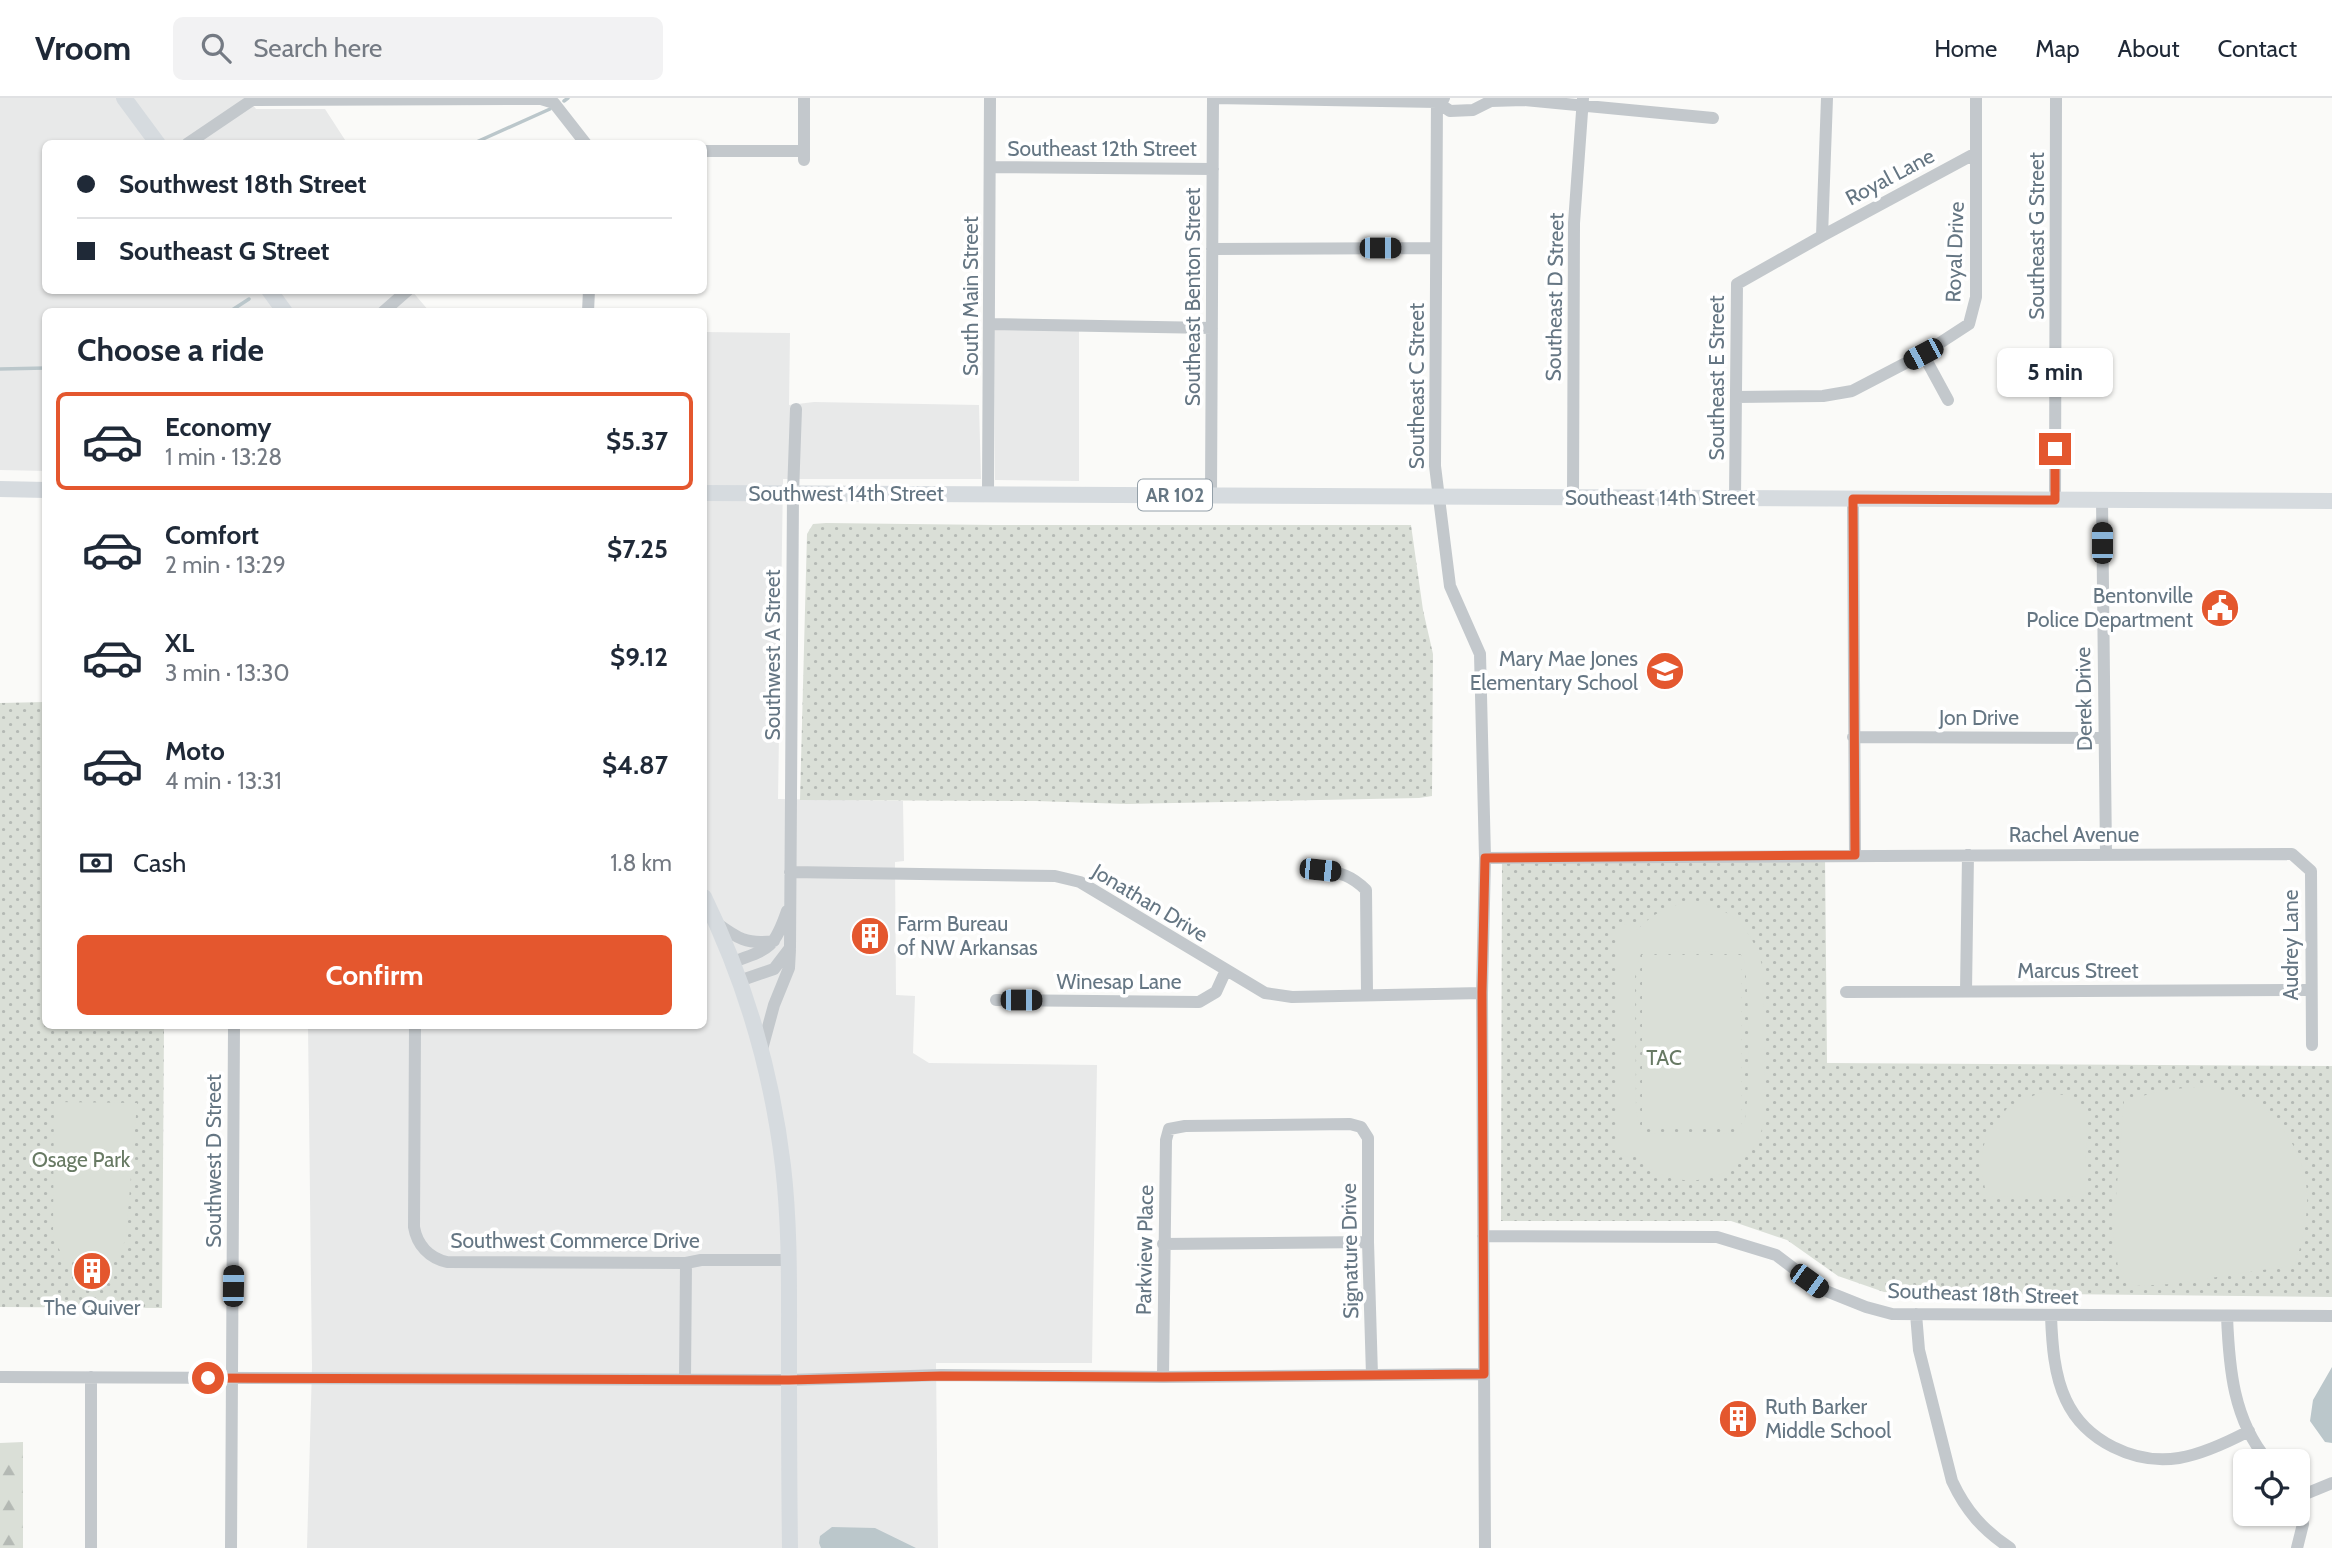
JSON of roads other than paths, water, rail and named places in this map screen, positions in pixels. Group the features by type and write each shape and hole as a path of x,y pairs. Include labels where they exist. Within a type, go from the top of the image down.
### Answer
{"main road":[{"path":"124,98 155,140"},
{"path":"0,489 42,489"},
{"name":"Southwest 14th Street","path":"707,493 988,495"},
{"name":"Southeast 14th Street","path":"988,495 2332,501"},
{"path":"707,904 733,962 761,1053 777,1123 783,1167 789,1260 790,1548"}],"street":[{"path":"193,140 251,100 308,98 541,99 554,103 583,140"},
{"path":"707,151 804,156 804,98"},
{"name":"South Main Street","path":"988,495 990,98"},
{"path":"1213,98 1439,99 1450,111 1473,110 1487,99 1583,102 1713,117"},
{"name":"Southeast Benton Street","path":"1211,495 1213,98"},
{"path":"1822,236 1827,98"},
{"name":"Royal Drive","path":"1736,397 1823,396 1852,391 1923,354 1969,324 1976,297 1976,98"},
{"name":"Southeast G Street","path":"2055,500 2056,98"},
{"name":"Southeast C Street","path":"1439,99 1435,466 1450,586 1480,654 1485,858 1482,992 1485,1548"},
{"name":"Southeast D Street","path":"1573,497 1574,223 1583,102"},
{"name":"Royal Lane","path":"1822,236 1976,153"},
{"name":"Southeast 12th Street","path":"990,167 1213,169"},
{"name":"Southeast E Street","path":"1735,498 1737,284 1822,236"},
{"path":"1212,249 1436,248"},
{"path":"388,308 403,294"},
{"path":"990,324 1212,328"},
{"path":"1923,354 1948,400"},
{"name":"Southwest A Street","path":"761,1053 774,1004 789,968 796,409"},
{"path":"1853,499 1855,855"},
{"name":"Derek Drive","path":"2102,500 2106,855"},
{"name":"Jon Drive","path":"1853,737 2104,738"},
{"name":"Rachel Avenue","path":"1485,858 2292,854"},
{"name":"Audrey Lane","path":"2292,854 2311,871 2312,1045"},
{"path":"1966,991 1968,855"},
{"path":"1320,870 1338,871 1354,878 1366,890 1367,993"},
{"name":"Jonathan Drive","path":"790,872 1055,876 1080,882 1265,993 1292,997 1482,992"},
{"name":"Southwest A Street","path":"774,941 780,933 790,901"},
{"path":"715,922 737,938 755,944 774,941"},
{"path":"733,962 767,950 774,941"},
{"path":"739,981 774,969 790,948"},
{"name":"Winesap Lane","path":"996,1000 1199,1002 1216,992 1226,970"},
{"name":"Marcus Street","path":"1846,992 2310,990"},
{"name":"Southwest D Street","path":"231,1548 234,1029"},
{"name":"Southwest Commerce Drive","path":"415,1029 414,1227 420,1245 430,1256 447,1262 686,1263 701,1260 789,1260"},
{"name":"Parkview Place","path":"1163,1377 1163,1244 1166,1140 1170,1129 1185,1126 1350,1124 1362,1127"},
{"name":"Signature Drive","path":"1362,1127 1368,1138 1367,1242 1372,1375"},
{"name":"Southeast 18th Street","path":"1483,1236 1717,1237 1776,1255 1821,1290 1892,1314 2332,1316"},
{"path":"1163,1244 1367,1242"},
{"path":"685,1380 686,1263"},
{"path":"1916,1314 1919,1350 1952,1481 1972,1516 1985,1530 2010,1548"},
{"path":"2227,1315 2229,1353 2237,1407 2260,1449"},
{"path":"2051,1316 2053,1351 2066,1401 2086,1429 2114,1448 2146,1459 2180,1458 2249,1431"},
{"path":"0,1377 789,1380 941,1376 1484,1374"},
{"path":"91,1377 91,1548"},
{"path":"2310,1492 2332,1483"},
{"path":"2297,1548 2302,1526"}],"waterway":[{"path":"564,101 568,98"},
{"path":"481,140 550,109"},
{"path":"235,308 249,299"},
{"path":"0,369 42,368"}],"place":[{"name":"Bentonville Police Department","path":"2220,608"},
{"name":"Mary Mae Jones Elementary School","path":"1665,671"},
{"name":"Farm Bureau of NW Arkansas","path":"870,936"},
{"name":"The Quiver","path":"92,1271"},
{"name":"Ruth Barker Middle School","path":"1738,1419"}],"park label":[{"name":"TAC","path":"1664,1058"},
{"name":"Osage Park","path":"81,1160"}]}
